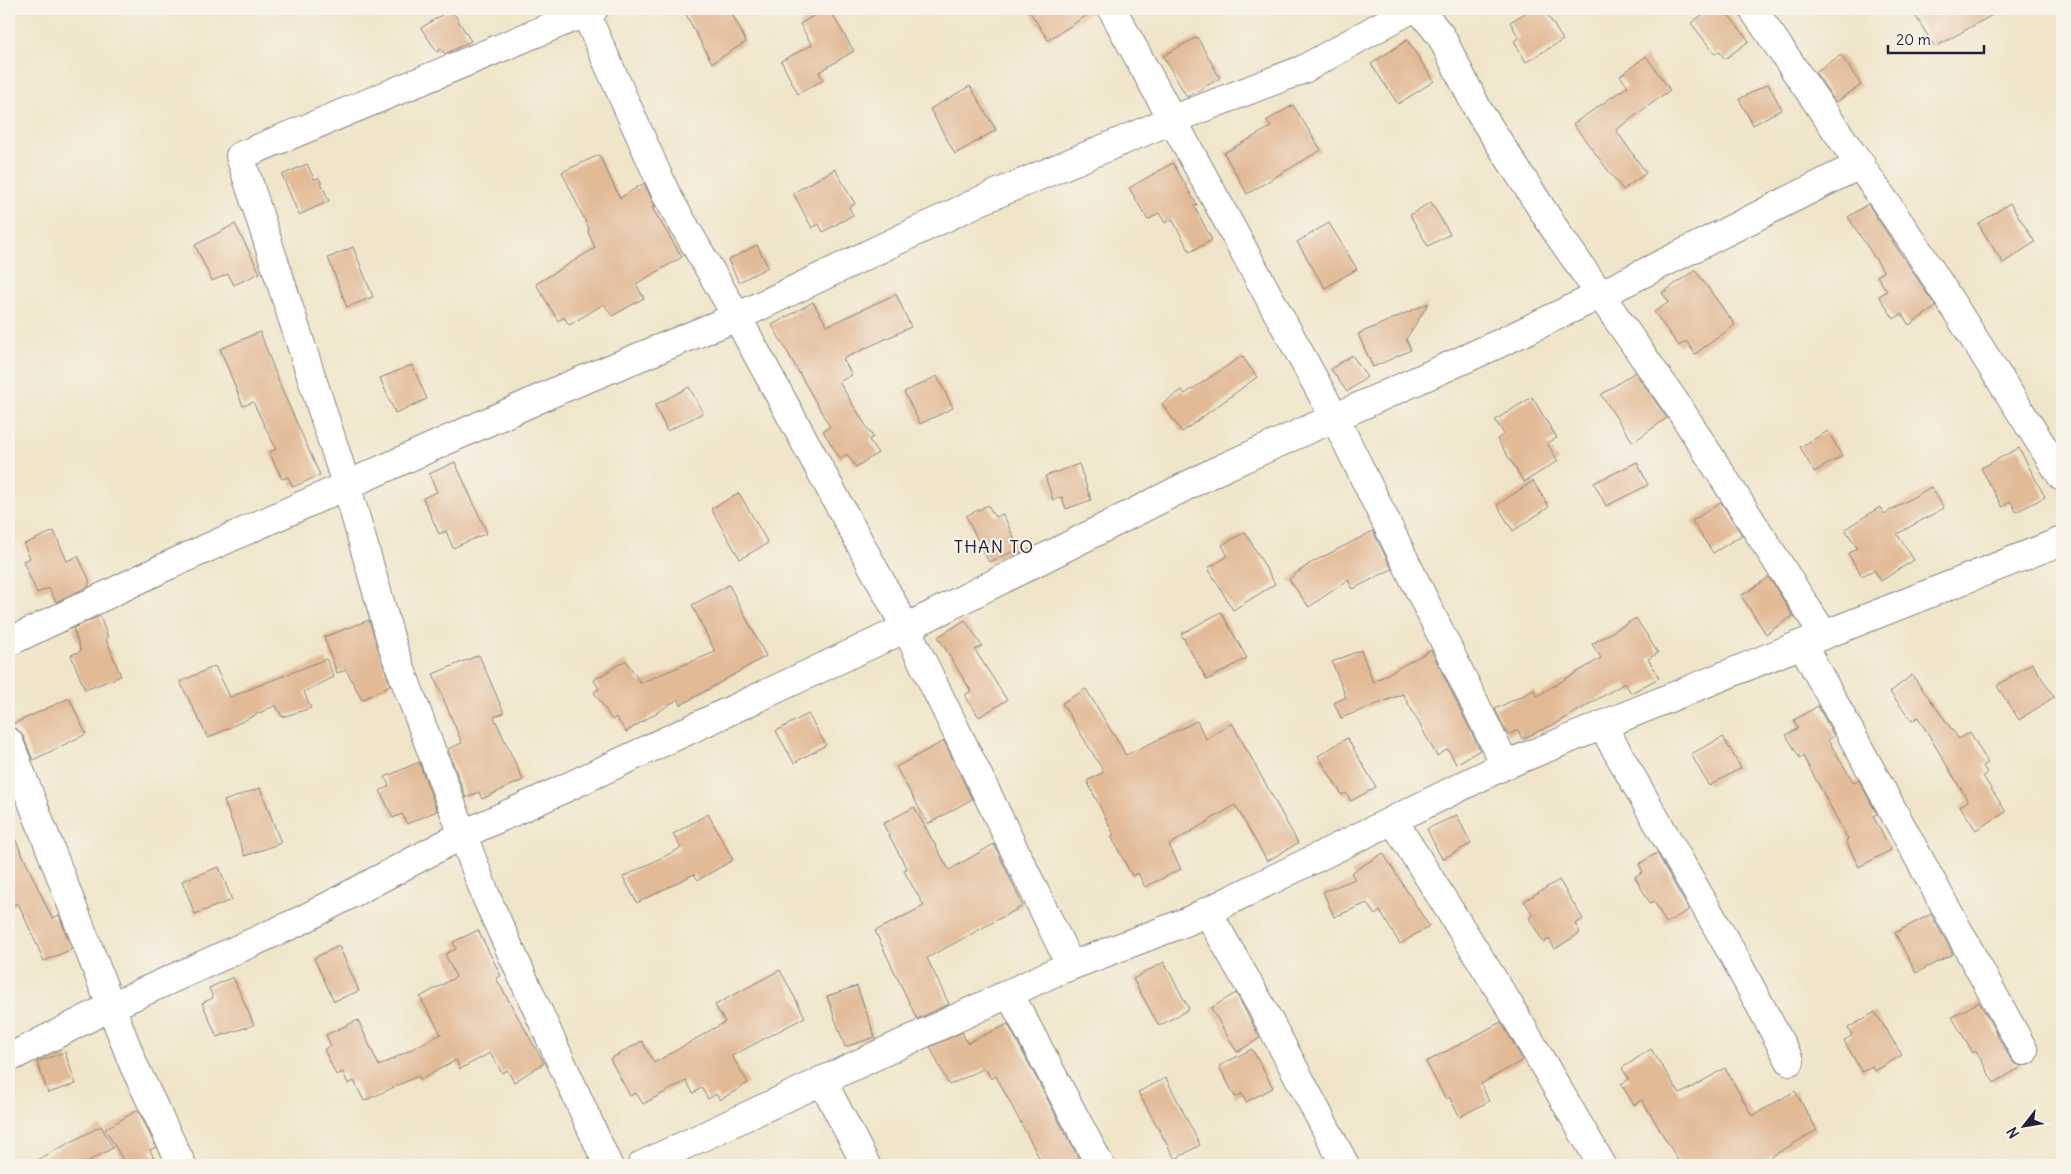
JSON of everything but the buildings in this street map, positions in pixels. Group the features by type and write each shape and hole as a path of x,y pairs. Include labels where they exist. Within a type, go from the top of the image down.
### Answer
{"street":[{"path":"1112,9 1174,119 1334,418 1505,765"},
{"path":"9,642 165,567 347,487 561,389 737,317 982,200 1174,119 1304,69 1410,9"},
{"path":"1419,9 1442,36 1478,110 1600,295 1679,408 1813,639 2024,1051"},
{"path":"1753,9 1914,244 2062,477"},
{"path":"608,1165 486,899 464,834 394,651 347,487 240,156 589,10 667,196 737,317 906,628 1071,966"},
{"path":"9,1058 112,1006 302,920 464,834 906,628 1216,471 1600,295 1861,164"},
{"path":"642,1165 1009,993 1071,966 1186,922 1505,765 1813,639 2062,541"},
{"path":"1602,725 1732,953 1790,1061"},
{"path":"9,742 134,1066 182,1165"},
{"path":"1393,820 1509,1005 1602,1165"},
{"path":"1207,911 1345,1165"},
{"path":"1009,993 1100,1165"},
{"path":"822,1080 866,1165"}],"district":[{"name":"THAN TO","path":"994,547"}]}
